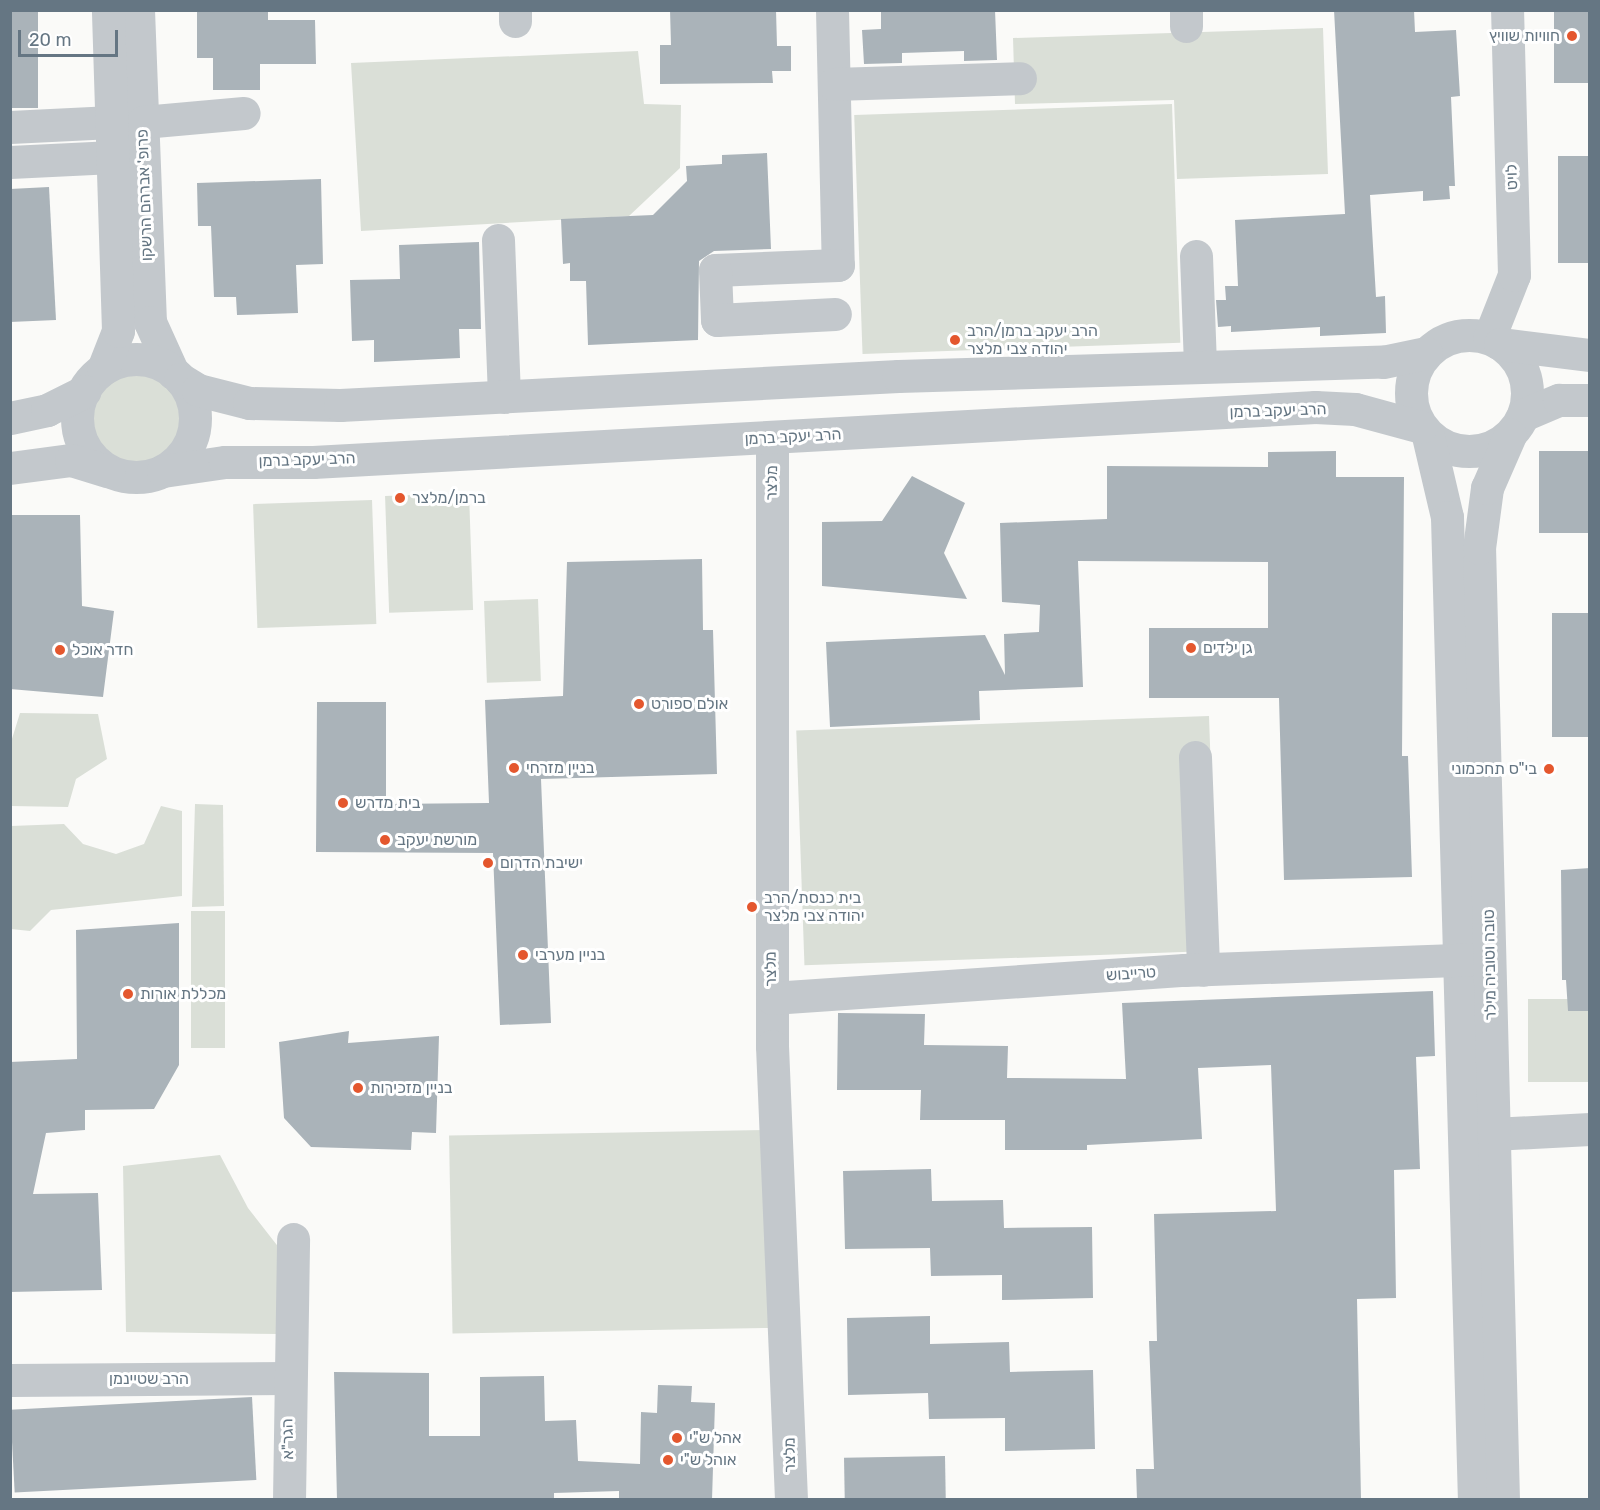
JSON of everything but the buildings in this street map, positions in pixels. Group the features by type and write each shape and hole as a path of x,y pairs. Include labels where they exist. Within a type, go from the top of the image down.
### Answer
{"street":[{"name":"פרופ' אברהם הרשקו","path":"108,10 128,122 150,322 176,376"},
{"name":"פרופ' אברהם הרשקו","path":"94,380 118,332 113,157 128,122 138,10"},
{"path":"832,10 838,265 715,270 717,320 835,314"},
{"name":"לויט","path":"1494,341 1514,275 1507,10"},
{"path":"834,84 1020,78"},
{"path":"10,127 128,122 244,113"},
{"path":"10,162 113,157"},
{"path":"498,240 504,397"},
{"path":"1196,256 1200,366"},
{"path":"10,418 47,410 94,380 135,359 213,395 273,406 1200,366 1383,362 1426,353 1462,335 1590,355"},
{"path":"1494,341 1524,375 1517,425"},
{"path":"1426,353 1411,381 1413,413 1424,432 1467,452 1497,445 1517,425 1559,400 1590,400"},
{"path":"10,468 71,460 136,477 163,471 183,453 194,429 193,402 176,376"},
{"path":"94,380 77,417 80,436 88,453 110,471"},
{"name":"הרב יעקב ברמן","path":"163,471 216,462 772,439 1314,407 1363,411 1424,432"},
{"name":"טובה וטוביה מילר","path":"1474,1500 1479,548 1489,479 1517,425"},
{"name":"טובה וטוביה מילר","path":"1424,432 1447,517 1476,959 1493,1134 1503,1500"},
{"name":"מלצר","path":"772,439 772,998 791,1500"},
{"path":"1195,757 1203,970"},
{"name":"טרייבוש","path":"772,998 1203,970 1476,959"},
{"path":"1493,1134 1590,1129"},
{"name":"הגר\"א","path":"289,1500 287,1378 293,1239"},
{"name":"הרב שטיינמן","path":"10,1380 287,1378"}],"shaded area":[{"path":"1323,28 1328,174 1177,179 1174,100 1015,104 1013,38"},
{"path":"638,51 644,104 681,105 680,168 629,216 361,231 351,63"},
{"path":"1172,104 1180,343 863,354 854,115"},
{"path":"139,369 157,372 173,383 184,399 187,417 184,435 173,451 157,462 139,465 121,462 105,451 94,435 91,417 94,399 105,383 121,372"},
{"path":"469,493 473,610 389,613 385,496"},
{"path":"372,500 376,624 257,628 253,504"},
{"path":"538,599 541,681 487,683 484,601"},
{"path":"20,713 98,714 107,759 76,779 68,807 11,806 11,742"},
{"path":"1209,716 1217,951 804,965 796,730"},
{"path":"195,804 223,805 224,906 192,907"},
{"path":"161,806 182,811 182,896 51,910 30,931 11,929 11,826 64,824 83,844 116,854 144,844"},
{"path":"191,911 225,911 225,1048 191,1048"},
{"path":"1528,999 1589,999 1589,1082 1528,1082"},
{"path":"766,1130 769,1328 453,1334 449,1136"},
{"path":"220,1155 248,1208 280,1249 278,1334 126,1332 123,1166"}],"place":[{"name":"חוויות שוויץ","path":"1572,36"},
{"name":"הרב יעקב ברמן/הרב יהודה צבי מלצר","path":"955,340"},
{"name":"ברמן/מלצר","path":"400,498"},
{"name":"גן ילדים","path":"1191,648"},
{"name":"חדר אוכל","path":"60,650"},
{"name":"אולם ספורט","path":"639,704"},
{"name":"בניין מזרחי","path":"514,768"},
{"name":"בי\"ס תחכמוני","path":"1549,769"},
{"name":"בית מדרש","path":"343,803"},
{"name":"מורשת יעקב","path":"385,840"},
{"name":"ישיבת הדרום","path":"488,863"},
{"name":"בית כנסת/הרב יהודה צבי מלצר","path":"752,907"},
{"name":"בניין מערבי","path":"523,955"},
{"name":"מכללת אורות","path":"128,994"},
{"name":"בניין מזכירות","path":"358,1088"},
{"name":"אהל ש\"י","path":"677,1438"},
{"name":"אוהל ש\"י","path":"668,1460"}]}
